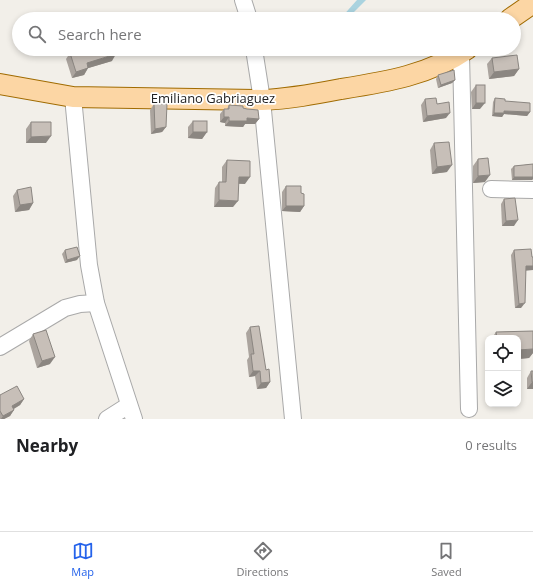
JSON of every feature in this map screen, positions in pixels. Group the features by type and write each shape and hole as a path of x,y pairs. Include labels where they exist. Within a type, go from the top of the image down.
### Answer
{"main road":[{"path":"520,12 533,3"},
{"name":"Emiliano Gabriaguez","path":"0,84 73,97 262,100 284,99 390,81 432,68 455,56"}],"street":[{"path":"243,0 247,12"},
{"path":"255,56 262,100 293,419"},
{"path":"464,56 469,409"},
{"path":"73,97 89,265 96,303 132,412 107,419"},
{"path":"491,190 533,190"},
{"path":"0,347 65,308 80,304 96,303"}],"water":[{"path":"357,0 366,0 354,12 346,12"}],"building":[{"path":"71,56 110,56 87,63 88,68 76,72"},
{"path":"517,56 519,69 494,72 492,58"},
{"path":"454,70 455,80 441,85 438,75"},
{"path":"476,85 485,85 485,103 476,103"},
{"path":"436,98 437,104 449,102 450,113 427,116 425,99"},
{"path":"495,98 505,99 505,101 530,103 530,112 504,111 504,113 494,113"},
{"path":"154,104 167,104 166,127 155,129"},
{"path":"229,105 243,106 243,108 258,110 259,119 247,118 247,121 229,121 229,117 224,117 224,109 229,109"},
{"path":"193,121 207,121 207,132 193,132"},
{"path":"31,122 51,122 51,136 31,137"},
{"path":"449,142 452,165 437,167 434,143"},
{"path":"488,158 490,175 478,176 478,159"},
{"path":"227,160 250,161 250,177 239,177 238,201 219,200 219,182 226,182"},
{"path":"533,164 533,177 514,177 514,166"},
{"path":"286,186 301,186 301,193 304,194 304,206 286,206"},
{"path":"31,187 33,203 20,205 17,190"},
{"path":"515,198 518,220 506,221 504,199"},
{"path":"77,247 80,256 67,260 65,250"},
{"path":"531,249 533,266 526,266 525,303 519,304 514,250"},
{"path":"259,326 266,370 269,369 270,382 261,383 260,371 253,371 251,354 254,354 250,327"},
{"path":"46,330 55,357 42,361 33,334"},
{"path":"533,331 533,349 521,350 521,335 496,335 496,332"},
{"path":"531,371 533,371 533,382 532,382"},
{"path":"17,386 24,399 12,406 14,410 3,416 0,411 0,395"}]}
